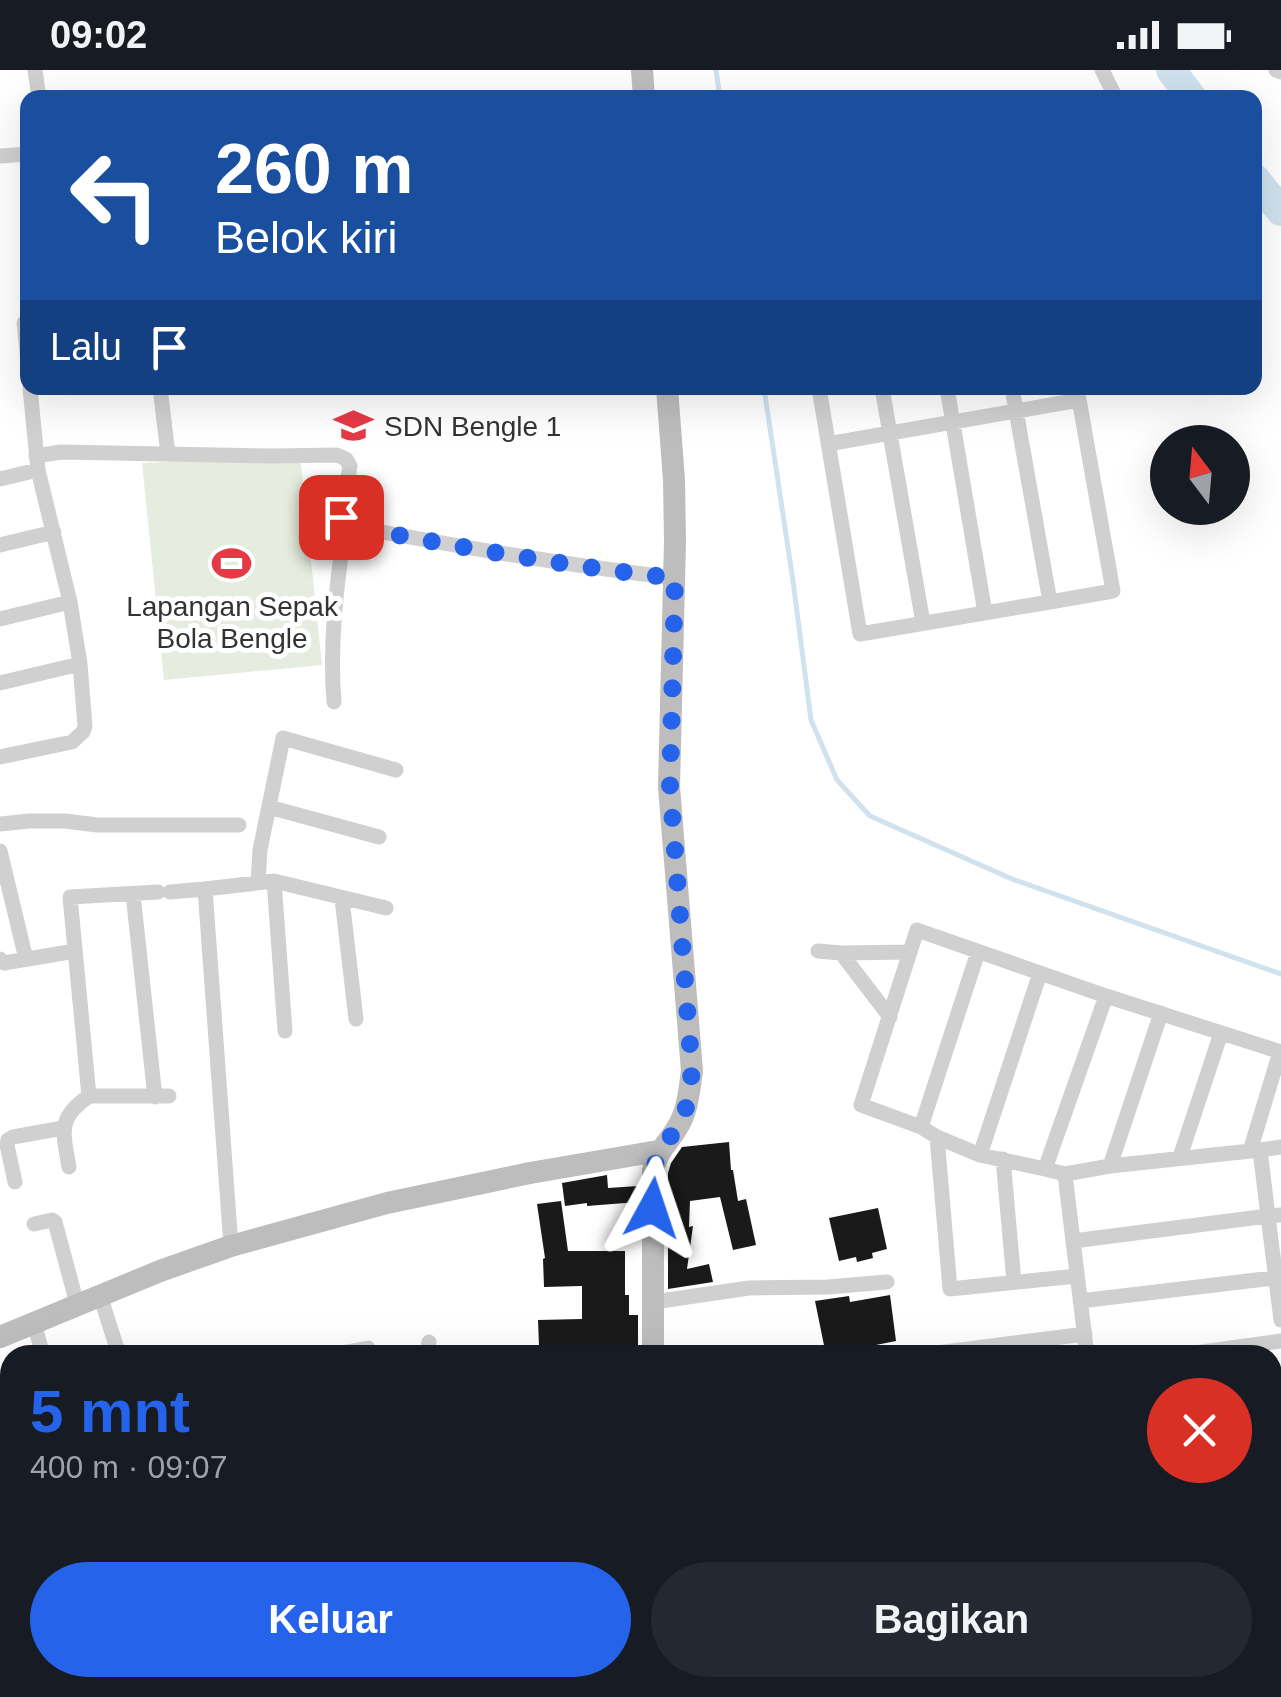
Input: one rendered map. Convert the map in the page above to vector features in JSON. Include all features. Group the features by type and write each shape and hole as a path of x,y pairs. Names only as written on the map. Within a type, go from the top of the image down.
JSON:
{"street":[{"path":"0,758 72,742 85,726 70,602 37,463 31,395"},
{"path":"161,395 168,454"},
{"path":"654,1345 652,1187 658,1151 685,1113 692,1072 670,786 675,578 668,395"},
{"path":"819,395 860,634 1113,592 1078,395"},
{"path":"883,395 923,623"},
{"path":"947,395 984,613"},
{"path":"1013,395 1050,602"},
{"path":"828,444 1016,411 1074,395"},
{"path":"0,479 62,452 342,456 350,466 341,517 345,525 334,604 334,702"},
{"path":"345,525 530,558 675,578"},
{"path":"0,545 54,532"},
{"path":"0,618 70,602"},
{"path":"0,683 80,664"},
{"path":"285,1030 260,850 283,738 396,770"},
{"path":"269,807 379,837"},
{"path":"0,824 65,821 97,825 239,826"},
{"path":"0,852 26,959"},
{"path":"89,1096 70,896 266,882 386,908"},
{"path":"205,889 232,1246"},
{"path":"70,1167 62,1128 72,1110 89,1096 162,1096 132,894"},
{"path":"342,899 356,1019"},
{"path":"1281,1147 1255,1151 1180,1157 1064,1174 980,1155 861,1105 916,930 1281,1052 1255,1151 1275,1216 1281,1320"},
{"path":"0,959 4,963 75,951"},
{"path":"818,951 910,952"},
{"path":"921,1127 978,952"},
{"path":"841,953 890,1016"},
{"path":"980,1155 1040,973"},
{"path":"1045,1168 1106,996"},
{"path":"1110,1166 1161,1013"},
{"path":"1180,1157 1221,1033"},
{"path":"15,1182 8,1140 62,1128"},
{"path":"937,1137 950,1289 1077,1276"},
{"path":"0,1337 232,1246 387,1203 658,1151"},
{"path":"1002,1159 1014,1282"},
{"path":"1064,1174 1086,1345"},
{"path":"1073,1240 1275,1216"},
{"path":"34,1224 56,1222 76,1304"},
{"path":"1080,1302 1278,1277"},
{"path":"654,1302 749,1288 887,1282"},
{"path":"100,1295 116,1345"},
{"path":"34,1323 40,1345"},
{"path":"1033,1345 1084,1334"},
{"path":"1252,1345 1281,1341"}],"shaded area":[{"name":"Lapangan Sepak Bola Bengle","path":"300,455 322,665 164,680 142,463"}],"building":[{"path":"729,1142 738,1201 746,1199 756,1245 733,1250 720,1197 690,1201 689,1227 693,1226 687,1269 709,1264 713,1282 668,1289 671,1163 682,1147"},
{"path":"607,1175 608,1188 638,1186 638,1202 565,1206 562,1183"},
{"path":"561,1201 568,1251 625,1251 625,1295 629,1295 629,1315 638,1315 638,1345 539,1345 538,1320 582,1319 582,1286 544,1287 545,1258 537,1204"},
{"path":"878,1208 887,1249 857,1262 856,1257 839,1261 829,1218"},
{"path":"890,1295 896,1341 824,1345 815,1301 849,1296 850,1302"}],"waterway":[{"path":"716,70 719,90"},
{"path":"1171,70 1186,90"},
{"path":"1262,188 1281,211"},
{"path":"765,395 811,720 837,780 870,816 1012,879 1281,974"}],"place":[{"name":"SDN Bengle 1","path":"354,426"},
{"name":"Lapangan Sepak Bola Bengle","path":"232,564"}],"route":[{"path":"341,517 345,525 469,548 675,578 670,786 692,1072 685,1113 658,1151 652,1208"}]}
